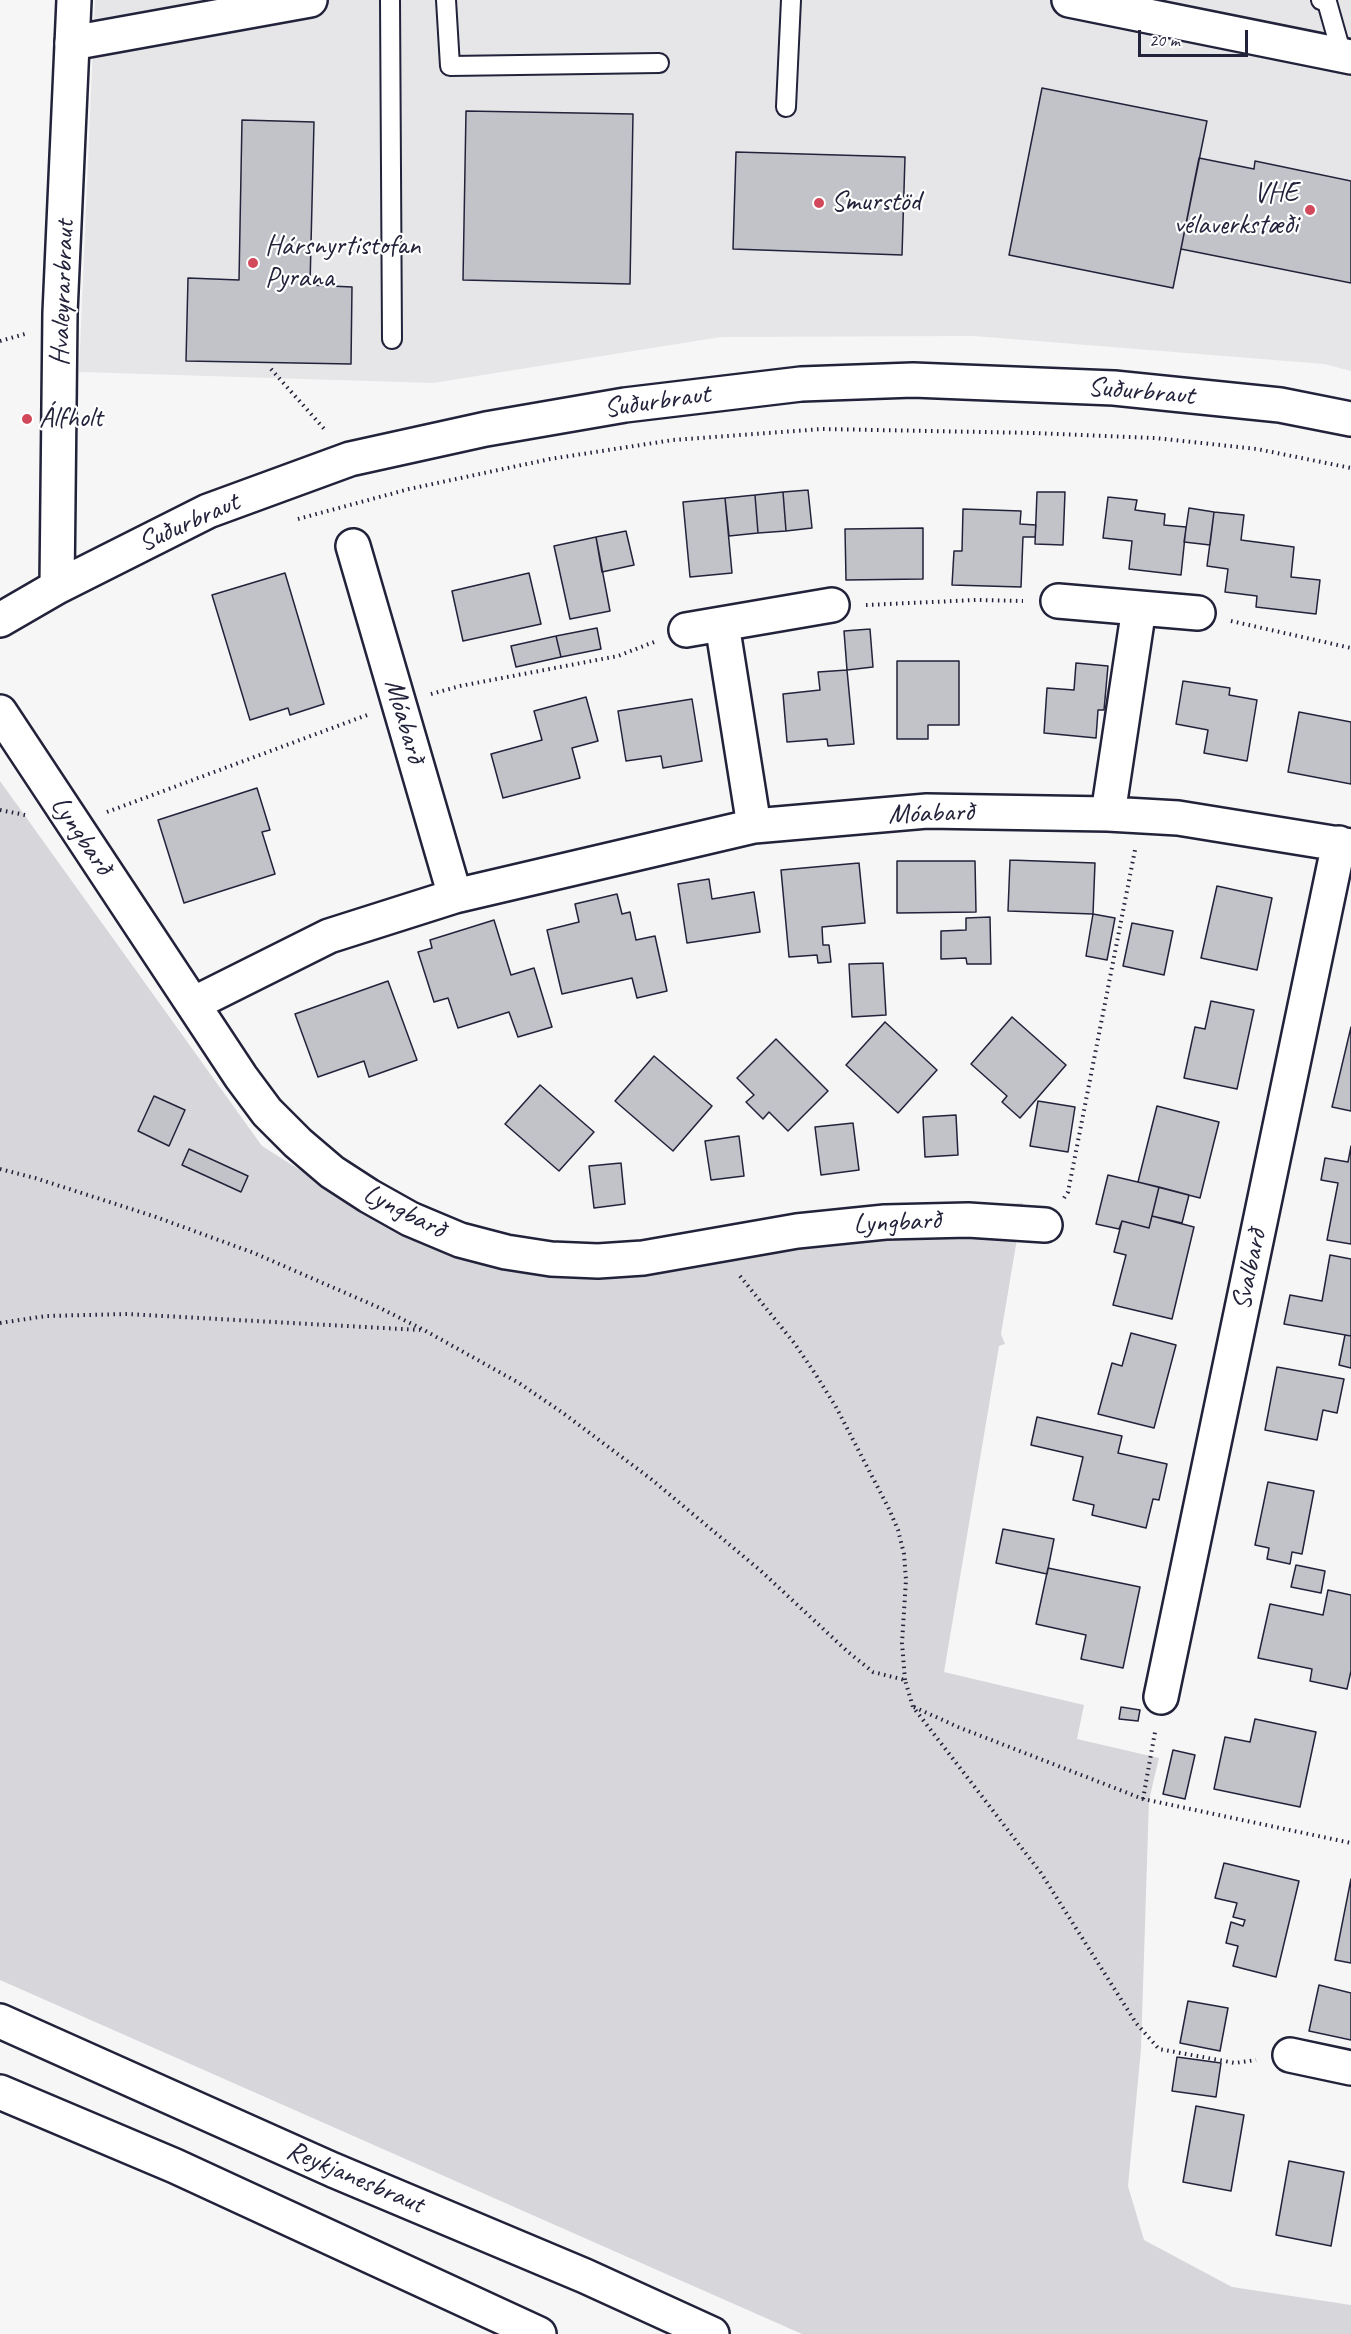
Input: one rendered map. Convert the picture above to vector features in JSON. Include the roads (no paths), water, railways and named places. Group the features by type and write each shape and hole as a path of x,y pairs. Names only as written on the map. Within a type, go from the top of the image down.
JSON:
{"main road":[{"name":"Hvaleyrarbraut","path":"57,587 60,313 74,0"},
{"path":"72,43 244,6 310,0"},
{"path":"1069,0 1346,56"},
{"name":"Suðurbraut","path":"0,620 57,587 208,511 350,459 486,429 625,405 801,384 890,381 1114,388 1280,405 1351,419"},
{"name":"Móabarð","path":"352,546 455,896"},
{"path":"1058,601 1198,613"},
{"path":"686,630 832,605"},
{"path":"1108,814 1139,608"},
{"path":"722,624 754,826"},
{"name":"Lyngbarð","path":"0,712 241,1077 267,1112 332,1172 410,1219 460,1240 506,1252 551,1259 598,1261 643,1258 797,1231 885,1222 968,1220 1045,1225"},
{"name":"Móabarð","path":"193,1004 328,936 455,896 754,826 927,811 1108,814 1178,818 1345,845"},
{"name":"Svalbarð","path":"1161,1698 1345,845"},
{"name":"Reykjanesbraut","path":"0,2021 333,2170 585,2276 712,2334"},
{"path":"1290,2055 1351,2068"},
{"path":"0,2092 176,2166 539,2334"}],"lane":[{"path":"390,0 392,339"},
{"path":"446,0 450,66 659,63"},
{"path":"786,107 791,0"},
{"path":"1321,0 1327,2 1346,56"}],"place":[{"name":"Smurstöd","path":"819,203"},
{"name":"VHE vélaverkstæði","path":"1310,210"},
{"name":"Hársnyrtistofan Pyrana","path":"253,263"},
{"name":"Álfholt","path":"27,419"}]}
